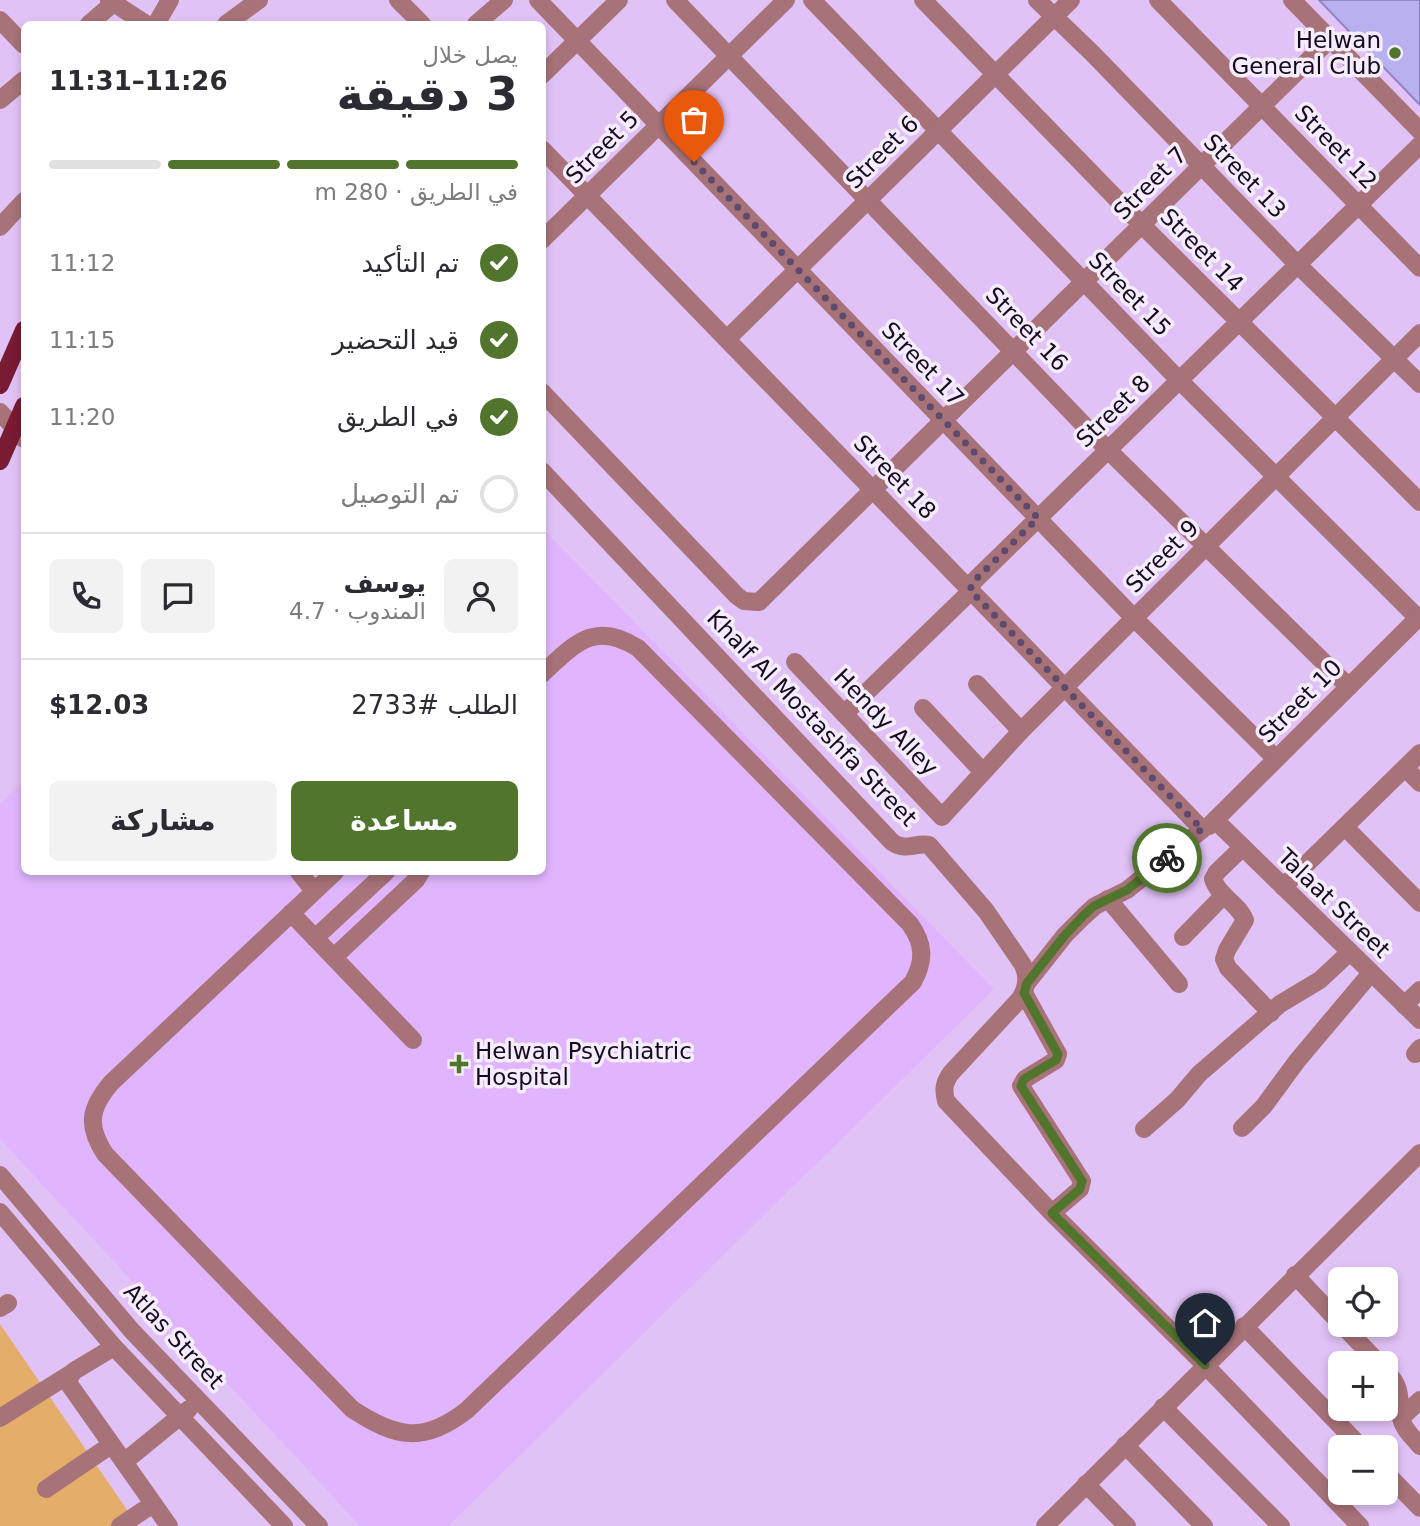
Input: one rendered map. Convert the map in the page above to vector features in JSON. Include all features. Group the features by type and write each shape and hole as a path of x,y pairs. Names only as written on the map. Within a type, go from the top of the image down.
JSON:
{"main road":[{"path":"0,385 21,337"},
{"path":"0,461 19,434"}],"street":[{"path":"158,21 170,0"},
{"path":"230,21 259,0"},
{"path":"398,0 419,21"},
{"path":"480,21 504,0"},
{"name":"Street 17","path":"538,0 1134,618 1276,759"},
{"path":"546,71 620,0"},
{"name":"Street 16","path":"675,0 1108,450 1349,687"},
{"name":"Street 5","path":"546,236 786,0"},
{"name":"Street 15","path":"812,0 1179,380 1419,617"},
{"name":"Street 14","path":"923,0 1142,225 1420,502"},
{"name":"Street 13","path":"1037,0 1298,265 1420,384"},
{"name":"Street 6","path":"727,339 1071,0"},
{"name":"Street 12","path":"1158,0 1420,268"},
{"path":"1292,0 1420,131"},
{"path":"92,21 113,1 142,21"},
{"path":"0,20 21,42"},
{"name":"Street 7","path":"546,396 737,596 751,603 765,597 1330,39"},
{"path":"0,100 21,82"},
{"name":"Street 8","path":"844,714 970,590 973,582 1420,145"},
{"name":"Street 18","path":"546,153 1198,825 1209,824"},
{"path":"0,228 21,206"},
{"name":"Street 9","path":"942,817 1021,731 1420,333"},
{"path":"0,412 19,434"},
{"name":"Khalf Al Mostashfa Street","path":"546,475 892,842 903,847 922,844 932,847 1000,930 1023,965 1027,974 1026,988 1058,1054 1056,1060 1024,1079 1021,1086 1082,1181 1080,1189 1052,1213"},
{"name":"Street 10","path":"1026,988 1065,935 1094,906 1127,890 1209,824 1419,617"},
{"path":"332,875 98,1098 92,1117 94,1137 105,1154 352,1409 375,1424 402,1434 426,1433 448,1425 467,1410 913,982 921,968 923,953 919,937 910,924 638,648 623,638 605,634 587,637 546,670"},
{"name":"Hendy Alley","path":"795,662 942,817"},
{"path":"977,684 1021,731"},
{"path":"923,708 983,772"},
{"path":"1283,887 1420,753"},
{"path":"1405,768 1420,783"},
{"name":"Talaat Street","path":"1209,824 1243,848 1420,1020"},
{"path":"1345,827 1420,903"},
{"path":"1243,848 1214,875 1214,884 1245,920 1225,954 1226,964 1271,1013"},
{"path":"301,875 314,891"},
{"path":"316,938 383,875"},
{"path":"334,957 419,875"},
{"path":"1183,937 1224,895"},
{"path":"1108,899 1179,984"},
{"path":"291,913 413,1040"},
{"path":"1144,1129 1184,1094 1199,1074 1290,996 1320,980 1350,952"},
{"path":"1242,1128 1265,1106 1297,1061 1371,973"},
{"path":"1026,988 945,1081 946,1101 1052,1213 1205,1365 1360,1526"},
{"path":"1404,1005 1420,990"},
{"path":"1051,1524 1086,1484 1420,1153"},
{"name":"Atlas Street","path":"0,1175 132,1331 319,1526"},
{"path":"0,1212 114,1347 284,1526"},
{"path":"1295,1275 1328,1310"},
{"path":"1244,1326 1350,1435"},
{"path":"1354,1337 1367,1351"},
{"path":"0,1418 114,1347"},
{"path":"70,1374 69,1384 169,1526"},
{"path":"1398,1387 1401,1393 1401,1418 1420,1446"},
{"path":"1401,1418 1420,1399"},
{"path":"124,1462 200,1400"},
{"path":"1163,1407 1281,1526"},
{"path":"46,1489 111,1445"},
{"path":"1125,1446 1204,1526"},
{"path":"1086,1484 1127,1526"},
{"path":"1398,1485 1420,1508"},
{"path":"120,1526 153,1504"}],"shaded area":[{"name":"Helwan Psychiatric Hospital","path":"546,532 994,989 448,1526 360,1526 0,1139 0,804 21,783 21,875 546,875"},
{"path":"0,1324 138,1526 0,1526"}],"building":[{"name":"Helwan General Club","path":"1319,0 1420,0 1420,105"}],"way so far":[{"path":"694,162 1038,518 973,582 970,590 1200,828 1203,828 1167,858"}],"place":[{"name":"Helwan General Club","path":"1395,53"},
{"name":"Helwan Psychiatric Hospital","path":"459,1064"}],"route":[{"path":"1167,858 1127,890 1094,906 1065,935 1027,983 1024,993 1058,1054 1056,1060 1022,1080 1021,1086 1083,1184 1052,1213 1205,1365"}]}
